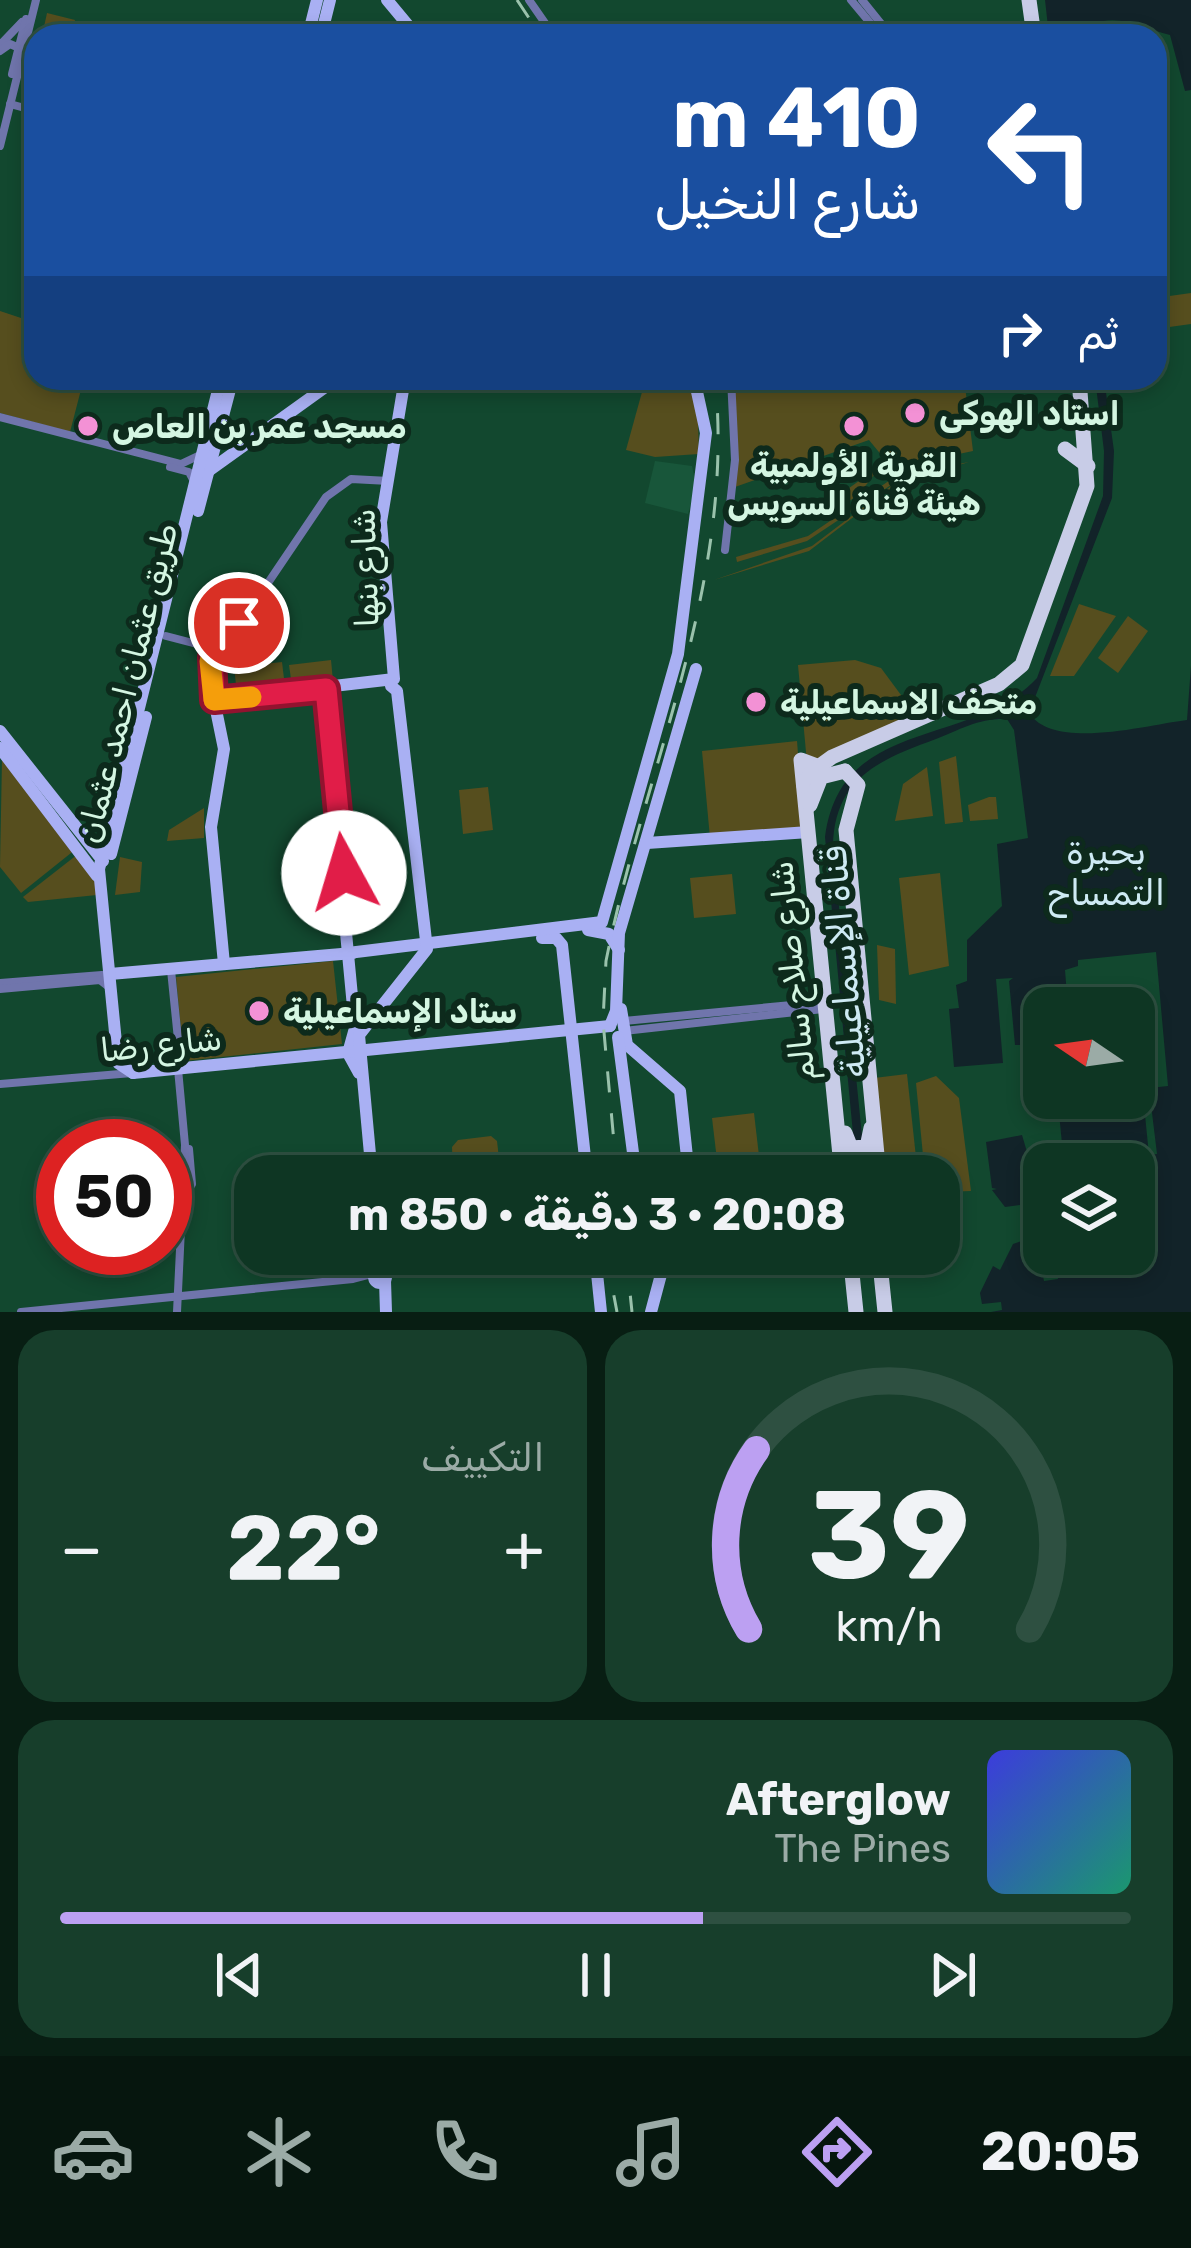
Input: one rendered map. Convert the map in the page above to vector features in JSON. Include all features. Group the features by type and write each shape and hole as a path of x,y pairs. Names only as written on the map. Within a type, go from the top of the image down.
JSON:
{"highway":[{"path":"1062,575 1084,500 1088,466 1084,390"},
{"path":"875,1155 846,830 848,753 1000,692 1026,667 1096,482 1085,390"},
{"path":"1065,449 1088,466"},
{"name":"شارع صلاح سالم","path":"843,1155 823,1034 804,786 809,763 999,684 1026,667"},
{"path":"808,824 821,777 850,775"},
{"path":"833,1076 840,1085 846,1143 863,1155"},
{"path":"857,1155 872,1090"},
{"path":"852,1275 856,1312"},
{"path":"881,1275 885,1312"}],"main road":[{"path":"318,21 330,0"},
{"path":"384,0 404,24"},
{"name":"طريق عثمان احمد عثمان","path":"211,442 219,390"},
{"name":"طريق عثمان احمد عثمان","path":"101,859 229,390"},
{"path":"211,442 232,447 316,390"},
{"path":"202,478 318,390"},
{"name":"شارع بنها","path":"405,390 385,535 422,950"},
{"path":"619,950 606,928 678,658 688,555 710,420 701,390"},
{"name":"طريق عثمان احمد عثمان","path":"128,764 153,699 176,609 175,586 189,557 202,478"},
{"path":"606,928 680,665 688,555"},
{"path":"618,991 654,821 696,669 680,665"},
{"path":"224,964 211,821 224,749 215,702 396,684"},
{"path":"324,691 351,951 354,1052 368,1155"},
{"path":"0,731 49,801"},
{"path":"0,748 101,859 103,882"},
{"name":"طريق عثمان احمد عثمان","path":"124,780 103,882 124,1066"},
{"path":"60,814 103,882"},
{"path":"650,846 808,824"},
{"path":"606,928 650,846"},
{"path":"354,1052 364,1026 422,950 606,928"},
{"path":"115,974 351,951 422,950 606,928"},
{"path":"606,928 619,950 618,991 634,1155"},
{"path":"536,935 561,943 583,1155"},
{"path":"353,1013 364,1026"},
{"path":"623,1027 618,1035 627,1082"},
{"path":"623,1027 680,1091 687,1155"},
{"name":"شارع رضا","path":"124,1066 179,1068 574,1036 623,1027"},
{"path":"592,1275 598,1312"},
{"path":"651,1308 663,1275"},
{"path":"382,1277 384,1312"}],"street":[{"path":"851,0 874,24"},
{"path":"0,49 32,3"},
{"path":"1,135 24,29"},
{"path":"1,135 24,33"},
{"path":"0,49 12,44 18,48"},
{"path":"10,104 24,108"},
{"path":"725,550 735,460 731,390"},
{"path":"0,419 202,478"},
{"path":"71,439 182,464 193,462 211,442"},
{"path":"215,702 209,675 214,651 243,620 332,489 351,478 389,481"},
{"path":"166,638 214,651"},
{"path":"171,970 191,1185 181,1211 177,1312"},
{"path":"0,986 115,974"},
{"path":"0,986 100,980 115,974"},
{"path":"623,1027 822,1006"},
{"name":"شارع رضا","path":"2,1084 124,1066"},
{"name":"شارع رضا","path":"2,1084 124,1066"},
{"path":"21,1312 402,1275"}],"shaded area":[{"path":"47,13 75,20 74,24 45,24"},
{"path":"1191,293 1191,324 1167,327 1167,296"},
{"path":"0,311 24,319 24,390 81,390 70,432 0,413"},
{"path":"697,390 699,454 655,457 626,450 642,392"},
{"name":"القرية الأولمبية هيئة قناة السويس","path":"734,390 965,390 973,451 892,468 869,440 735,487"},
{"path":"655,461 692,466 696,485 688,514 645,503"},
{"path":"969,462 898,483 809,551 714,580 812,546 903,477 807,541 737,562 736,557 808,536 896,476"},
{"path":"883,464 858,495 825,518 818,510"},
{"path":"1079,604 1116,616 1074,676 1050,676"},
{"path":"1128,616 1148,631 1118,673 1098,658"},
{"path":"331,660 333,681 292,686 289,665"},
{"path":"855,660 881,668 918,718 807,763 798,665"},
{"path":"282,662 285,687 237,693 234,667"},
{"path":"797,741 804,830 710,838 702,751"},
{"path":"956,756 963,822 945,824 939,762"},
{"path":"2,759 76,849 21,893 0,867"},
{"path":"927,767 933,816 895,821 903,784"},
{"path":"488,787 493,830 463,834 459,790"},
{"path":"996,797 998,819 970,821 968,805"},
{"path":"204,808 204,838 167,841 169,830"},
{"path":"78,854 95,877 97,895 28,902 23,897"},
{"path":"120,857 142,862 140,892 115,895"},
{"path":"940,873 949,966 909,975 899,878"},
{"path":"732,874 736,914 694,918 690,878"},
{"path":"877,945 895,949 896,1004 879,1000"},
{"name":"ستاد الإسماعيلية","path":"333,961 342,1044 184,1061 176,977"},
{"path":"907,1074 916,1155 883,1155 874,1078"},
{"path":"936,1076 959,1098 971,1191 960,1191 960,1155 923,1155 916,1083"},
{"path":"754,1113 759,1155 716,1155 712,1118"},
{"path":"491,1136 497,1141 499,1155 452,1155 458,1140"}],"water":[{"path":"1045,0 1191,0 1191,90 1185,91 1167,24 1112,20 1048,24"},
{"name":"بحيرة التمساح","path":"1096,390 1106,390 1114,451 1112,498 1029,713 1058,731 1079,733 1187,720 1191,666 1191,1312 991,1312 1002,1310 1001,1302 982,1304 980,1293 993,1266 1000,1270 1013,1244 1023,1240 1023,1275 1043,1275 1044,1281 1058,1279 1058,1275 1155,1275 1157,1154 1153,1119 1155,1087 1168,1086 1156,952 1078,960 1078,966 1065,970 1066,987 1023,987 1023,1045 1015,1045 1009,981 1013,978 996,979 1003,1063 954,1067 949,1009 959,1008 956,985 967,981 967,940 1002,906 997,844 1028,838 1014,730 1007,719 979,722 879,764 851,788 842,804 833,847 864,1155 855,1155 825,837 836,798 856,771 912,738 1010,700 1037,678 1103,496 1104,451"},
{"name":"بحيرة التمساح","path":"1060,1119 1145,1119 1148,1143 1062,1143"},
{"path":"1022,1135 1023,1205 1005,1207 992,1190 997,1189 992,1188 986,1142"}],"railway":[{"path":"517,0 533,24"},
{"path":"615,1155 603,1021 606,961 700,600 718,454 715,390"},
{"path":"610,1275 617,1312"},
{"path":"628,1275 632,1312"}],"slow traffic":[{"path":"210,661 214,700 251,697"}],"place":[{"name":"استاد الهوكى","path":"915,413"},
{"name":"مسجد عمر بن العاص","path":"88,426"},
{"name":"القرية الأولمبية هيئة قناة السويس","path":"854,426"},
{"name":"متحف الاسماعيلية","path":"756,702"},
{"name":"ستاد الإسماعيلية","path":"259,1011"}],"route":[{"path":"239,623 216,649 209,666 214,700 326,689 344,873"}],"water label":[{"name":"قناة الإسماعيلية","path":"843,962"}]}
